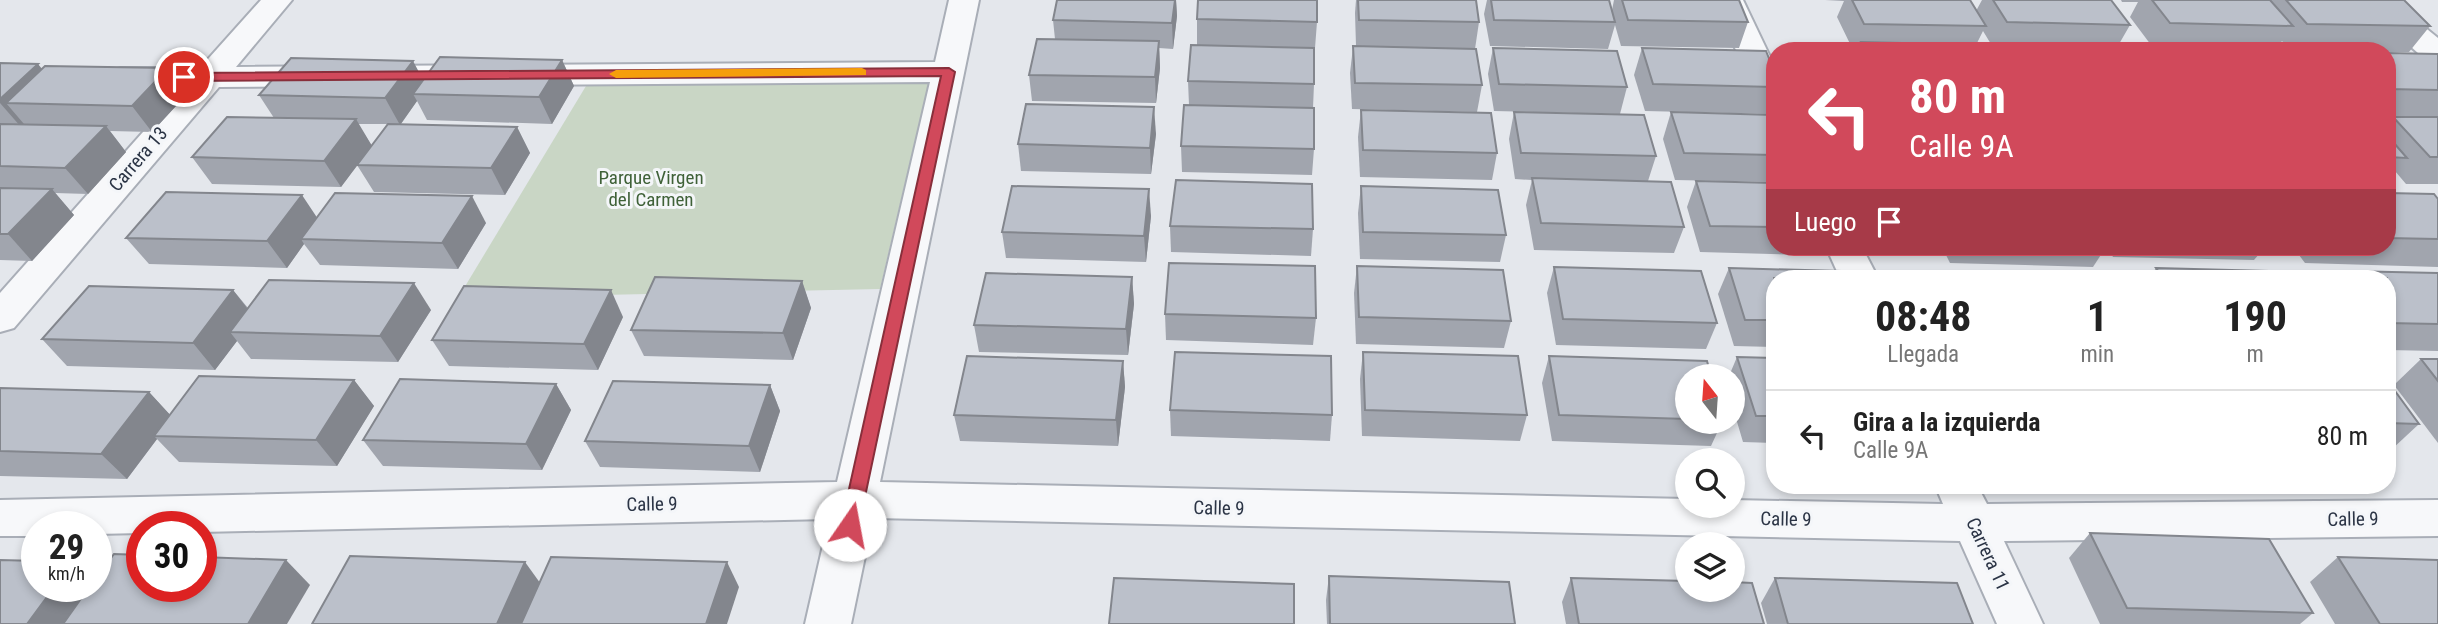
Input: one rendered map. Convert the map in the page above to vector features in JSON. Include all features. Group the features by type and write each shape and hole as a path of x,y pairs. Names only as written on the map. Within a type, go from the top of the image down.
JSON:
{"street":[{"name":"Carrera 13","path":"0,318 277,0"},
{"path":"828,624 964,0"},
{"path":"1728,0 1766,81"},
{"path":"2373,0 2438,54"},
{"path":"98,79 949,72"},
{"name":"Calle 9","path":"0,518 855,500 1965,504 2438,518"},
{"name":"Carrera 11","path":"1965,504 2020,624"}],"green space":[{"name":"Parque Virgen del Carmen","path":"589,81 929,81 880,289 458,298"}],"building":[{"path":"1057,0 1175,0 1172,23 1053,20"},
{"path":"1198,0 1317,0 1317,22 1197,19"},
{"path":"1358,0 1476,0 1479,22 1359,20"},
{"path":"1491,0 1609,0 1615,22 1494,20"},
{"path":"1622,0 1739,0 1748,22 1628,20"},
{"path":"1852,0 1970,0 1986,26 1864,24"},
{"path":"1993,0 2111,0 2130,25 2007,22"},
{"path":"2152,0 2270,0 2293,26 2170,23"},
{"path":"2286,0 2404,0 2430,26 2307,24"},
{"path":"1037,39 1159,41 1155,77 1029,75"},
{"path":"1191,45 1314,48 1314,84 1188,81"},
{"path":"1353,46 1476,49 1482,85 1355,83"},
{"path":"1493,48 1617,51 1627,87 1499,84"},
{"path":"1642,48 1766,51 1766,87 1653,84"},
{"path":"2396,53 2438,54 2438,90 2396,89"},
{"path":"440,57 562,60 539,97 413,94"},
{"path":"291,58 413,61 385,98 259,95"},
{"path":"0,63 38,64 0,99"},
{"path":"45,66 168,68 132,106 6,103"},
{"path":"1026,104 1154,107 1150,148 1018,144"},
{"path":"1184,105 1314,108 1314,149 1181,146"},
{"path":"1361,110 1491,113 1497,153 1363,150"},
{"path":"1514,112 1644,115 1656,156 1521,153"},
{"path":"1671,112 1766,115 1766,155 1684,153"},
{"path":"227,117 356,119 324,161 192,157"},
{"path":"2396,117 2438,117 2438,157 2430,157 2396,120"},
{"path":"0,124 106,126 65,168 0,166"},
{"path":"388,124 517,127 491,168 357,165"},
{"path":"2396,145 2407,158 2396,157"},
{"path":"1532,178 1671,182 1684,227 1541,223"},
{"path":"1176,180 1312,184 1313,229 1170,226"},
{"path":"1696,181 1766,183 1766,227 1710,226"},
{"path":"1012,186 1149,189 1144,236 1002,232"},
{"path":"1361,186 1498,190 1506,235 1363,232"},
{"path":"0,188 52,189 8,234 0,234"},
{"path":"166,192 302,195 267,241 126,238"},
{"path":"335,193 472,196 442,243 301,239"},
{"path":"2396,193 2434,194 2438,199 2438,239 2396,238"},
{"path":"1169,263 1315,266 1316,318 1165,314"},
{"path":"1357,266 1503,270 1511,321 1359,317"},
{"path":"1554,267 1701,271 1717,323 1563,319"},
{"path":"1729,268 1803,270 1766,270 1766,320 1745,320"},
{"path":"2156,268 2231,270 2157,270"},
{"path":"2396,272 2438,273 2438,324 2396,323"},
{"path":"986,273 1132,277 1126,329 974,325"},
{"path":"655,277 802,281 783,333 631,330"},
{"path":"269,280 414,283 380,336 230,332"},
{"path":"89,286 233,290 193,343 42,339"},
{"path":"464,286 611,290 584,344 432,340"},
{"path":"1175,352 1331,356 1332,415 1170,410"},
{"path":"1363,352 1518,356 1527,415 1365,410"},
{"path":"967,356 1123,361 1116,420 954,415"},
{"path":"1549,356 1707,361 1708,364 1675,364 1675,419 1559,415"},
{"path":"1737,357 1766,358 1766,416 1756,416 1745,382 1745,364 1739,364"},
{"path":"2421,359 2438,359 2438,381"},
{"path":"199,376 354,380 316,440 154,436"},
{"path":"400,379 556,384 526,444 363,440"},
{"path":"613,381 770,385 749,446 585,441"},
{"path":"0,388 149,392 101,454 0,451"},
{"path":"2396,392 2419,424 2396,423"},
{"path":"2090,533 2269,539 2313,613 2127,608"},
{"path":"114,554 126,554 126,602 217,602 217,558 286,560 248,624 63,624 79,602 112,602"},
{"path":"350,556 525,562 497,624 312,624"},
{"path":"551,557 727,562 706,624 521,624"},
{"path":"2338,557 2438,560 2438,624 2380,624"},
{"path":"0,560 21,561 21,602 43,602 27,624 0,624"},
{"path":"1329,576 1509,582 1515,624 1330,624"},
{"path":"1114,578 1294,584 1294,624 1109,624"},
{"path":"1571,578 1675,581 1675,602 1745,602 1745,583 1752,583 1764,624 1579,624"},
{"path":"1775,578 1957,583 1973,624 1788,624"}],"slow traffic":[{"path":"616,74 862,72"}],"route":[{"path":"184,77 949,72 850,525"}]}
